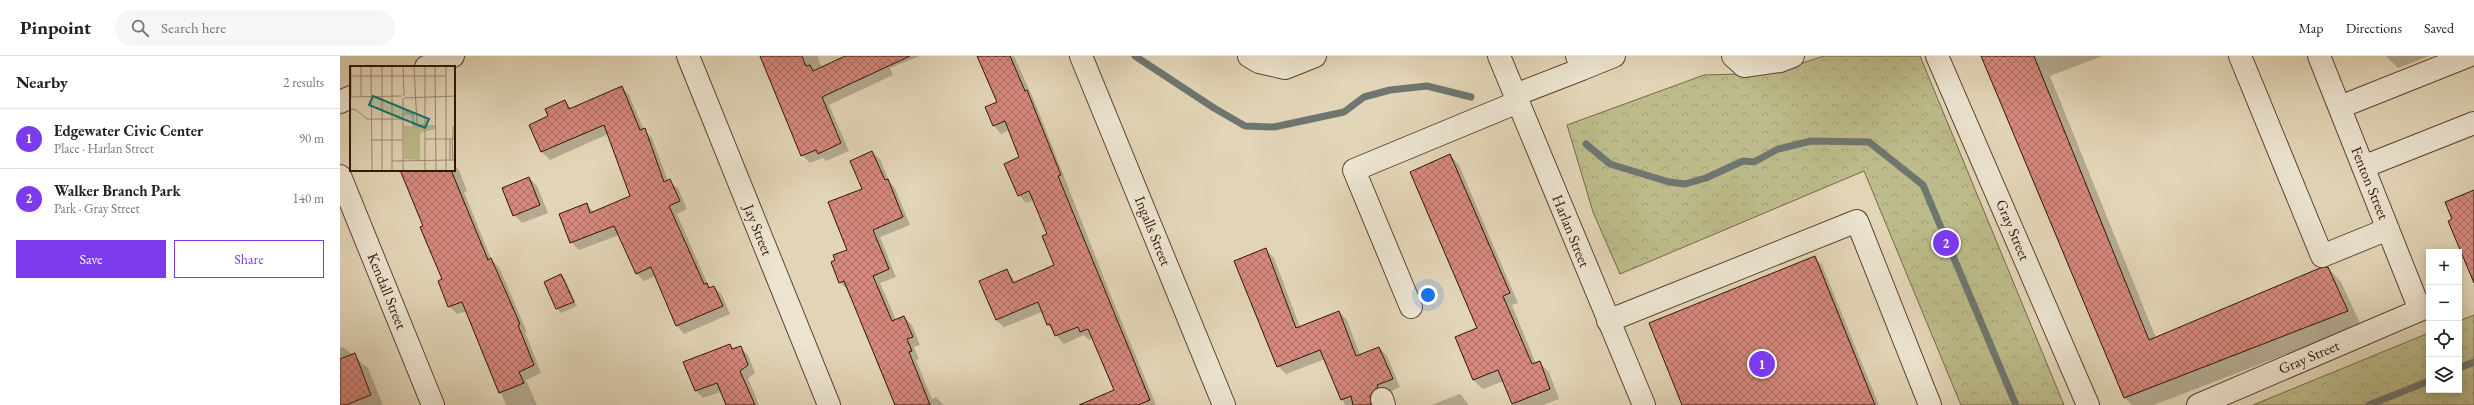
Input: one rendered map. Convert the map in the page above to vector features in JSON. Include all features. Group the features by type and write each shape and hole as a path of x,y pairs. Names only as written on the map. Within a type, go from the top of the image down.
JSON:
{"street":[{"path":"428,66 453,56"},
{"name":"Jay Street","path":"688,56 829,405"},
{"name":"Ingalls Street","path":"1082,56 1224,405"},
{"path":"1249,56 1259,62 1285,68 1315,56"},
{"name":"Harlan Street","path":"1500,56 1608,321 1644,405"},
{"path":"1410,307 1354,170 1517,98 1579,62 1614,56"},
{"path":"1733,56 1744,66 1780,61 1794,56"},
{"name":"Gray Street","path":"1937,56 2088,405"},
{"path":"2240,56 2322,256 2388,229"},
{"name":"Fenton Street","path":"2319,56 2420,310"},
{"path":"2340,107 2468,56"},
{"path":"340,102 350,97"},
{"path":"2363,167 2474,123"},
{"name":"Kendall Street","path":"340,176 434,405"},
{"path":"1608,321 1857,221 1930,405"},
{"name":"Gray Street","path":"2198,405 2420,310"}],"green space":[{"path":"1824,56 1920,56 2064,405 1961,405 1864,171 1620,274 1593,212 1567,125 1704,75 1772,73"},
{"path":"2474,315 2474,405 2253,405 2426,334 2426,393 2462,393 2462,320"}],"building":[{"path":"760,56 802,56 806,66 810,65 813,71 845,56 910,56 822,97 841,143 818,154 816,150 801,156"},
{"path":"977,56 1010,56 1025,91 1027,90 1061,175 1058,176 1150,400 1138,405 1079,405 1114,390 1088,329 1080,332 1078,327 1055,336 1050,324 1047,325 1038,302 996,320 979,281 1007,269 1013,283 1054,265 1042,236 1047,234 1029,191 1018,196 1004,164 1019,157 1005,121 993,126 985,107 997,102"},
{"path":"1981,56 2034,56 2149,340 2320,268 2328,267 2348,311 2124,398"},
{"path":"622,86 640,130 645,128 664,182 670,179 680,201 669,206 704,284 707,283 709,288 714,286 723,306 676,326 651,267 636,274 614,226 570,243 559,214 587,203 590,213 630,196 604,125 541,152 529,125 548,116 545,109 565,100 569,109"},
{"path":"872,151 885,180 888,179 903,217 873,230 889,269 873,276 892,321 904,316 913,337 907,339 912,351 909,352 930,405 895,405 844,281 839,283 831,262 835,260 833,255 847,250 828,202 862,189 850,161"},
{"path":"1450,154 1510,293 1503,296 1532,364 1540,361 1550,389 1512,404 1498,370 1473,380 1455,337 1477,328 1410,172"},
{"path":"400,171 451,171 488,260 491,258 520,324 518,325 534,365 519,372 524,383 499,393 462,302 448,307 438,281 442,279 420,227 423,226"},
{"path":"529,177 540,205 513,216 502,188"},
{"path":"2474,190 2474,283 2462,254 2462,249 2460,249 2448,221 2452,219 2445,202"},
{"path":"1266,248 1296,328 1339,311 1356,356 1379,347 1393,379 1377,385 1378,387 1370,396 1371,405 1353,405 1351,396 1341,400 1320,350 1277,367 1234,261"},
{"path":"1815,256 1875,405 1682,405 1649,323"},
{"path":"561,274 574,302 556,309 544,282"},
{"path":"730,344 732,349 741,346 748,365 740,371 755,405 726,405 717,383 695,391 683,362"},
{"path":"355,353 371,395 346,405 340,405 340,359"}],"waterway":[{"path":"1135,56 1214,108 1245,126 1274,127 1344,112 1364,97 1390,90 1427,86 1471,97"},
{"path":"1586,144 1610,164 1669,182 1685,184 1706,178 1743,161 1754,162 1778,149 1811,141 1869,142 1923,185 2016,405"},
{"path":"2462,367 2474,362"},
{"path":"2369,405 2426,382"}],"place":[{"name":"Walker Branch Park","path":"1946,243"},
{"name":"Edgewater Civic Center","path":"1762,364"}]}
